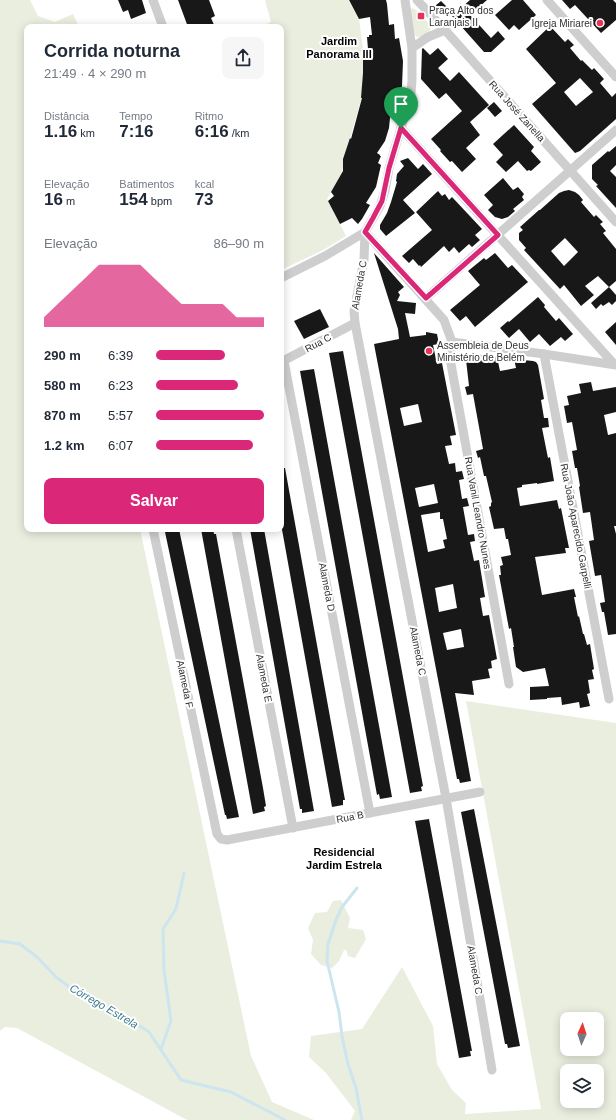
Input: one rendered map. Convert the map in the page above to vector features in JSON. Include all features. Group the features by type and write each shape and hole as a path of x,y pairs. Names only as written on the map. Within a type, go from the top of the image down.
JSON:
{"street":[{"path":"153,0 162,24"},
{"path":"284,276 325,256 365,232 382,201 389,168 411,93 412,48 406,0"},
{"name":"Rua José Zanella","path":"417,0 616,222"},
{"path":"547,0 616,77"},
{"path":"412,48 428,37 445,30"},
{"path":"401,128 615,364"},
{"path":"426,298 616,130"},
{"path":"365,232 426,298 444,320 452,342 615,364"},
{"name":"Alameda C","path":"365,232 364,260 354,311 355,323 446,798 492,1070"},
{"name":"Rua C","path":"284,360 355,323"},
{"name":"Rua Vanil Leandro Nunes","path":"452,342 451,364 509,684"},
{"name":"Rua João Aparecido Garpelli","path":"544,354 609,699"},
{"name":"Alameda D","path":"284,366 370,813"},
{"name":"Alameda F","path":"153,532 217,834 221,839"},
{"name":"Alameda E","path":"237,532 292,828"},
{"name":"Rua B","path":"221,839 227,840 480,792"}],"shaded area":[{"path":"0,0 30,0 38,16 55,22 73,14 78,24 24,24 24,532 141,532 251,1056 272,1102 314,1120 187,1120 17,1028 5,1027 0,1031"},
{"path":"265,0 348,0 359,19 363,49 362,97 344,159 342,174 327,199 346,236 323,250 284,269 284,24 267,24 271,22"},
{"path":"412,8 418,11 431,29 427,33 417,37 415,35 410,11"},
{"path":"466,701 616,723 616,1120 351,1120 355,1111 326,1073 309,1057 311,1036 362,1029 402,967 433,1026 437,1064 452,1090 466,1103 465,1114 541,1109"},
{"path":"341,900 350,918 348,928 363,930 366,939 355,958 348,956 346,950 344,950 339,961 332,968 321,965 311,954 313,940 308,928 315,913 327,912 333,901"}],"building":[{"path":"118,0 142,0 146,13 131,19 128,10 123,12"},
{"path":"178,0 209,0 215,16 211,18 214,24 187,24"},
{"path":"349,0 386,0 389,25 394,24 395,39 399,38 403,61 402,86 397,106 390,104 389,128 385,141 377,153 381,156 378,163 381,165 376,187 366,203 370,205 358,224 352,218 340,224 328,201 334,196 331,192 343,171 343,159 350,138 351,139 362,98 363,50 368,49 367,37 372,35 370,17 359,19"},
{"path":"470,0 487,0 470,15 491,38 498,31 505,39 491,52 484,52 452,16"},
{"path":"512,0 523,0 536,15 519,30 514,25 509,30 495,15"},
{"path":"562,0 613,0 616,3 616,20 601,33 575,5 570,9"},
{"path":"441,1 448,8 442,14 435,6"},
{"path":"550,26 565,42 568,39 574,45 570,48 581,61 582,60 592,70 594,68 604,79 600,83 612,97 616,93 616,119 580,151 575,153 532,104 556,83 526,49","holes":["580,78 593,92 576,106 564,92"]},
{"path":"423,48 430,55 438,48 448,59 438,68 450,81 459,72 489,105 470,122 480,135 466,148 476,159 462,172 452,161 450,162 431,139 462,111 446,93 439,99 421,79"},
{"path":"494,102 502,111 495,117 487,108"},
{"path":"514,125 534,147 531,151 541,162 531,171 527,171 518,161 506,172 496,162 503,155 493,144"},
{"path":"616,146 616,165 610,171 616,177 616,208 596,186 598,185 592,179 592,165"},
{"path":"408,158 418,169 423,164 432,174 403,200 415,213 386,236 380,229 380,225 391,202 397,182 397,174 404,166 400,161"},
{"path":"503,178 513,190 518,187 524,194 522,197 524,200 513,209 515,211 508,217 502,219 495,217 488,210 493,205 484,195"},
{"path":"569,190 579,195 583,200 581,202 594,217 596,215 603,222 600,224 606,231 603,233 616,249 616,281 609,287 598,276 585,286 594,295 581,306 564,285 560,289 524,250 526,248 519,240 519,233 523,230 520,227 559,193","holes":["565,238 578,252 564,266 551,251"]},
{"path":"438,191 442,196 445,194 449,200 452,197 482,229 475,235 480,240 472,247 469,244 459,253 454,247 449,252 444,246 421,267 413,259 409,263 402,256 432,230 416,212"},
{"path":"374,253 404,287 398,292 400,295 397,301 416,303 415,314 405,313 410,337 426,335 426,332 437,334 439,344 433,345 437,364 442,363 456,435 450,436 452,445 445,446 449,464 455,463 456,472 462,471 464,479 459,480 462,499 467,498 469,506 463,507 468,535 474,534 475,541 470,542 474,561 479,560 485,597 480,598 483,616 489,615 497,659 491,661 492,668 488,669 490,678 472,681 474,695 455,693 471,781 460,783 459,779 457,779 374,344 399,339 398,329","holes":["418,404 422,422 404,426 400,408","434,484 438,503 419,507 415,488","440,512 440,519 443,519 447,539 443,540 445,548 428,552 421,515","453,584 457,608 439,612 435,588","461,629 464,647 447,650 443,633"]},
{"path":"495,253 508,268 512,265 528,282 475,327 466,316 460,321 450,310 480,285 468,271 484,258 486,260"},
{"path":"609,287 616,295 616,301 612,305 609,302 603,306 601,304 596,309 591,303"},
{"path":"538,297 556,321 559,318 573,334 565,341 561,337 550,346 539,334 530,342 519,329 509,338 500,328"},
{"path":"320,309 329,327 304,339 294,321"},
{"path":"616,322 616,345 605,332"},
{"path":"343,351 423,786 421,787 422,791 410,793 329,353"},
{"path":"473,354 497,357 500,371 516,368 514,359 533,361 538,365 544,399 541,400 544,418 548,418 549,427 542,428 548,458 550,457 554,481 522,485 522,487 517,488 520,506 557,500 559,509 561,508 569,548 565,548 566,553 535,557 542,595 574,589 578,617 579,616 587,645 590,644 594,669 592,670 594,679 588,680 590,693 587,694 590,706 580,708 579,702 562,705 561,697 530,700 530,687 549,686 545,668 523,672 516,667 511,628 509,629 499,575 501,575 500,566 503,565 501,557 511,555 504,528 494,529 489,507 491,506 492,502 486,476 484,476 480,457 478,458 476,451 483,449 473,394 467,395 465,387 469,386 466,360 473,359"},
{"path":"314,369 392,797 380,799 379,794 377,795 300,371"},
{"path":"591,382 593,391 616,387 616,412 604,415 608,435 616,433 616,526 614,526 616,534 616,634 608,635 604,612 602,612 600,603 605,602 601,575 595,576 589,541 594,540 590,512 583,513 577,468 575,468 572,451 577,450 572,422 567,423 564,406 569,405 567,396 581,393 579,384"},
{"path":"284,468 345,800 343,800 343,805 332,807 282,532 284,532"},
{"path":"165,532 180,532 239,817 227,819"},
{"path":"202,532 214,532 214,534 216,534 263,788 266,806 264,807 265,811 253,814"},
{"path":"251,532 265,532 314,811 302,813 302,809 300,809"},
{"path":"474,809 520,1046 508,1048 507,1044 505,1044 461,812"},
{"path":"429,819 472,1051 470,1051 471,1056 459,1058 415,821"}],"waterway":[{"path":"161,1049 171,1021 164,970 163,929 176,909 184,873"},
{"path":"357,888 342,907 336,920 328,944 327,961 339,1012 348,1064 356,1088 362,1120"},
{"name":"Córrego Estrela","path":"0,941 20,944 37,957 56,977 72,989 121,1014 149,1032 181,1080 231,1092 285,1120"}],"place":[{"name":"Praça Alto dos Laranjais II","path":"421,16"},
{"name":"Igreja Miriarei","path":"600,23"},
{"name":"Assembleia de Deus Ministério de Belém","path":"429,351"}],"district":[{"name":"Jardim Panorama III","path":"339,47"},
{"name":"Residencial Jardim Estrela","path":"344,858"}],"route":[{"path":"401,128 498,235 426,298 365,232 382,201 389,168 401,128"}]}
